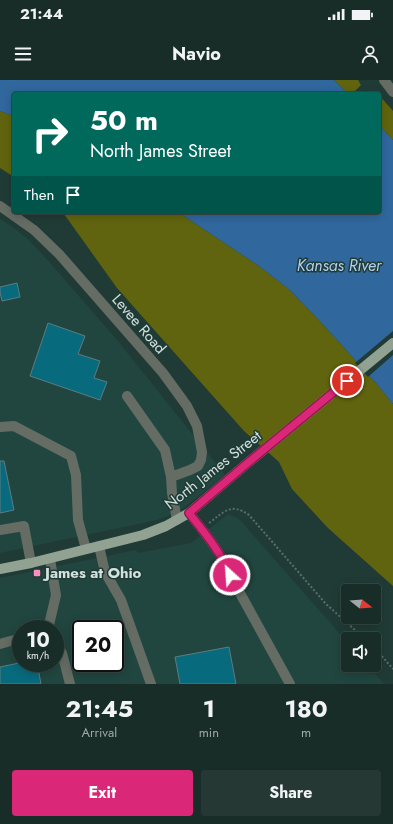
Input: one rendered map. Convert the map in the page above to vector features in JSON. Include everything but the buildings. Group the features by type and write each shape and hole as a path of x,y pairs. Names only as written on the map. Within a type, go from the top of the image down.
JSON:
{"main road":[{"name":"North James Street","path":"0,569 86,550 143,535 177,520 189,513 393,343"}],"street":[{"path":"384,80 393,92"},
{"name":"Levee Road","path":"0,206 34,230 59,254 163,373 188,406 197,426 202,452 201,460 198,466 173,476"},
{"path":"127,396 165,450 173,476 172,493 177,520"},
{"path":"0,427 14,426 70,456 76,475 78,520 86,550"},
{"path":"189,513 214,546 226,566 290,684"},
{"path":"0,530 24,526 31,563"},
{"path":"99,546 104,572 121,600 151,684"},
{"path":"50,558 56,595 50,620"},
{"path":"0,644 12,641"},
{"path":"64,661 70,684"}],"path":[{"path":"202,529 227,509 236,508 243,511 249,515 326,604 357,632"},
{"path":"381,655 393,669"}],"shaded area":[{"path":"334,80 358,80 361,85 354,92 346,92"},
{"path":"381,97 393,111 393,140 381,127"},
{"path":"0,111 12,115 12,176 0,168"},
{"path":"64,214 181,214 259,266 291,291 329,331 393,404 393,586 328,528 292,489 279,462 244,431 117,288"},
{"path":"0,219 29,240 51,264 118,341 225,475 185,507 171,515 157,520 0,553"},
{"path":"228,514 239,519 341,635 341,672 374,672 384,684 0,684 0,578 136,550 138,553 191,543"}],"water":[{"path":"0,80 334,80 346,92 12,92 12,115 0,111"},
{"name":"Kansas River","path":"381,127 393,140 393,404 376,383 291,291 259,266 181,214 381,214"}],"pier":[{"path":"393,331 393,355 368,377 355,363"}],"place":[{"name":"James at Ohio","path":"37,573"}],"route":[{"path":"230,575 214,546 189,513 347,381"}]}
